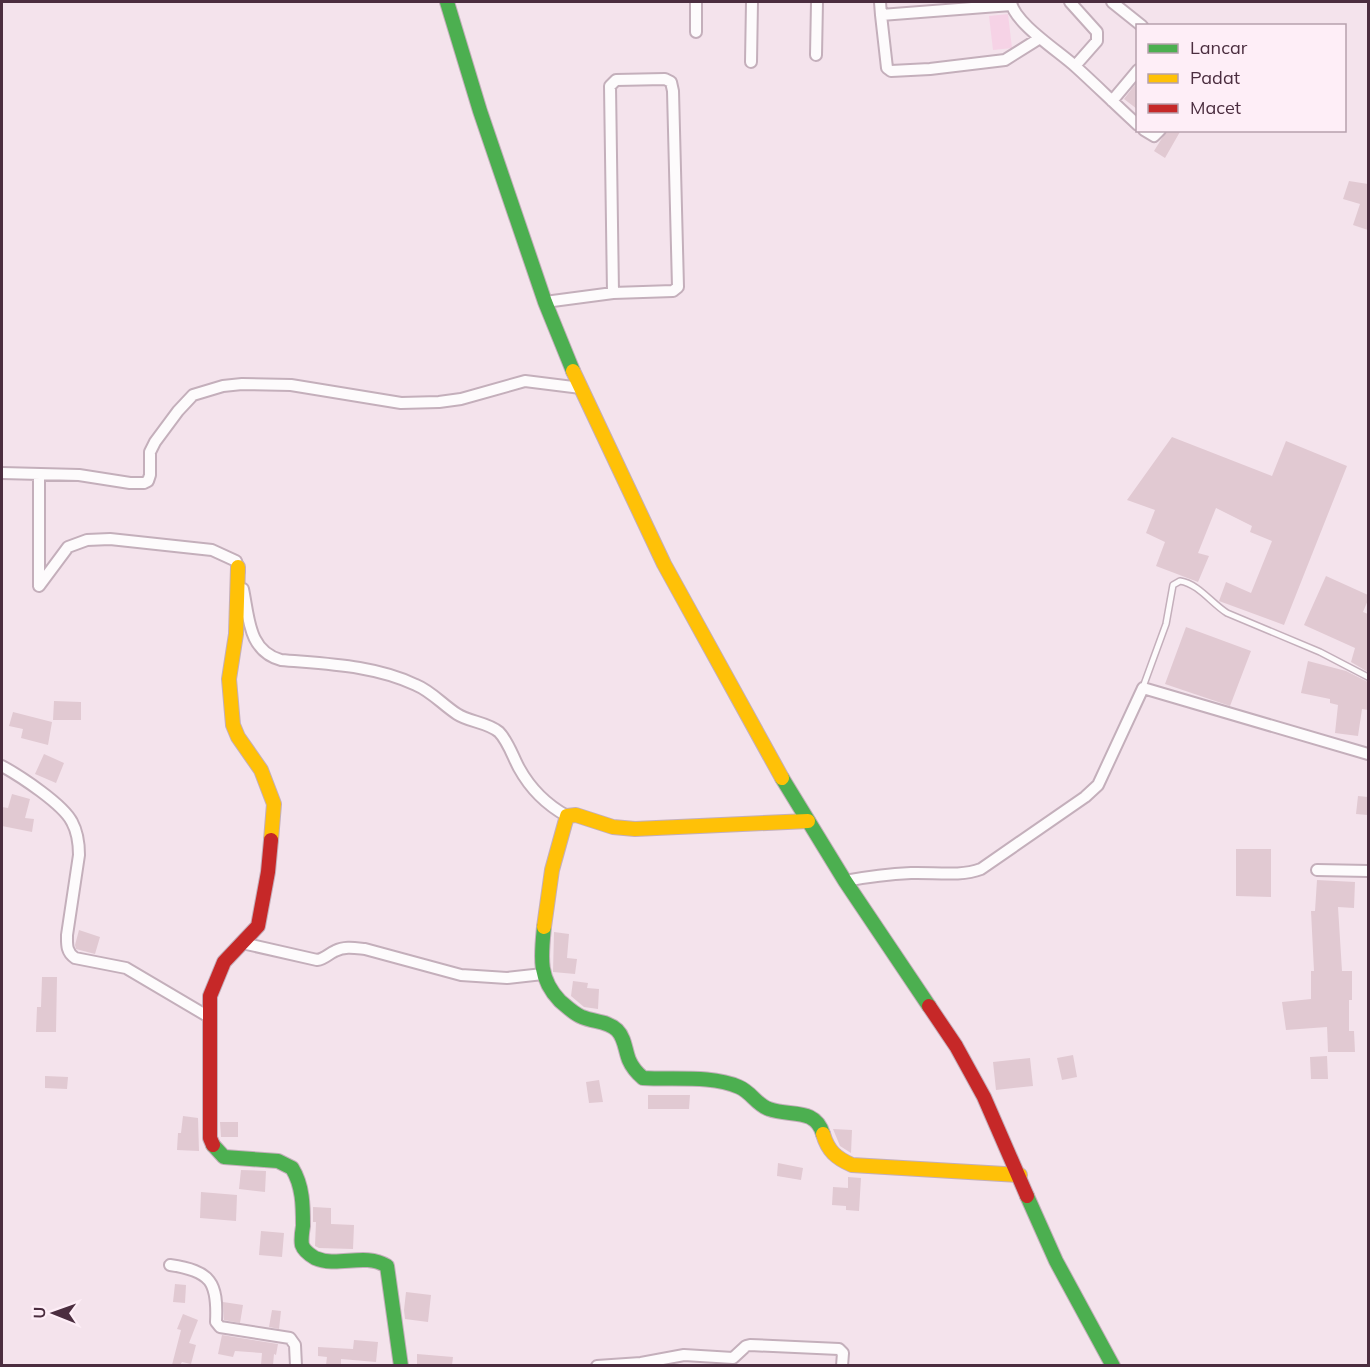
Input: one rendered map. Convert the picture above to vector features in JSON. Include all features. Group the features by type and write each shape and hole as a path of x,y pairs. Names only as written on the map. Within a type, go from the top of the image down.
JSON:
{"street":[{"path":"447,2 484,122 545,302 596,423 680,593 808,821 845,881 956,1046 984,1097 1056,1261 1113,1365"},
{"path":"696,2 696,32"},
{"path":"751,62 752,2"},
{"path":"816,55 817,2"},
{"path":"880,2 885,62 891,71 1005,60 1040,38"},
{"path":"1070,2 1097,32 1096,41 1075,66"},
{"path":"1112,2 1140,24"},
{"path":"881,15 1011,3 1021,19 1040,38 1075,66 1136,124"},
{"path":"1112,101 1136,71"},
{"path":"545,302 613,293 674,291 678,287 673,91 671,82 665,79 616,80 610,86 613,293"},
{"path":"2,473 79,475 144,483 148,481 150,475 150,452 178,411 193,395 223,386 242,384 291,386 401,403 461,399 525,381 582,388"},
{"path":"39,475 39,586 68,547 87,540 110,539 212,549 236,561 250,627 260,650 280,660 360,668 394,676 418,685 458,715 491,727 500,733 520,770 540,795 554,809 567,816 576,815 613,827 635,830 808,821"},
{"path":"238,567 237,625 229,679 233,725 238,737 261,770 274,804 274,816 258,926 224,962 210,996 210,1138 214,1148 224,1158 283,1163 292,1169 299,1181 301,1191 302,1245 304,1251 310,1256 323,1260 377,1259 387,1266 400,1365"},
{"path":"845,881 870,876 964,873 981,869 1098,785 1143,688 1368,754"},
{"path":"2,766 24,778 72,821 79,843 79,855 67,935 67,947 71,956 126,968 209,1017"},
{"path":"567,816 553,867 541,946 543,974 555,994 572,1011 616,1029 621,1036 628,1062 643,1078 720,1083 739,1087 770,1110 796,1113 813,1118 818,1124 830,1153 838,1160 852,1165 1020,1175"},
{"path":"1317,870 1368,871"},
{"path":"242,943 317,960 339,949 365,950 461,975 507,978 543,974"},
{"path":"170,1265 187,1267 198,1272 213,1285 216,1294 216,1322 220,1327 290,1338 295,1345 296,1365"},
{"path":"597,1365 641,1363 684,1355 733,1358 750,1345 839,1349 843,1353 842,1365"}],"lane":[{"path":"1143,688 1166,624 1173,585 1180,581 1195,586 1227,613 1320,652 1368,676"}],"shaded area":[{"path":"1008,14 1012,48 993,50 989,16"}],"building":[{"path":"1136,83 1136,108 1124,99"},
{"path":"1166,132 1180,132 1165,158 1154,151"},
{"path":"1349,181 1368,184 1368,230 1353,225 1360,204 1343,199"},
{"path":"1172,437 1272,476 1286,441 1347,466 1284,625 1219,601 1226,582 1251,593 1272,541 1250,532 1252,526 1216,508 1198,553 1209,556 1198,582 1156,566 1165,542 1146,533 1155,510 1127,500"},
{"path":"1326,576 1368,595 1363,612 1368,614 1368,672 1351,662 1355,648 1304,625"},
{"path":"1186,627 1251,651 1230,706 1165,684"},
{"path":"1308,661 1346,671 1368,682 1368,710 1362,709 1358,736 1335,733 1338,705 1330,703 1330,699 1301,693"},
{"path":"54,701 81,702 81,720 53,720"},
{"path":"13,712 52,722 48,745 21,738 23,729 9,726"},
{"path":"44,754 64,763 56,783 35,774"},
{"path":"12,794 30,799 25,818 34,819 32,832 2,826 2,807 8,808"},
{"path":"1358,796 1368,797 1368,815 1356,814"},
{"path":"1236,849 1271,849 1271,897 1236,896"},
{"path":"1317,880 1355,882 1354,908 1338,907 1342,971 1352,971 1349,1031 1354,1031 1355,1052 1328,1052 1327,1027 1286,1030 1282,1002 1311,999 1311,971 1314,971 1311,911 1315,911"},
{"path":"79,930 100,937 95,954 76,949"},
{"path":"554,932 569,934 567,958 577,959 575,974 553,972"},
{"path":"42,977 57,977 56,1032 36,1032 37,1007 41,1007"},
{"path":"573,981 588,983 587,988 599,989 598,1009 584,1007 571,996"},
{"path":"1073,1055 1077,1077 1062,1080 1057,1058"},
{"path":"1327,1056 1328,1079 1311,1079 1310,1057"},
{"path":"1030,1058 1033,1086 996,1090 993,1062"},
{"path":"45,1076 68,1077 67,1089 45,1088"},
{"path":"599,1080 603,1102 589,1103 586,1082"},
{"path":"648,1095 690,1095 689,1109 648,1109"},
{"path":"183,1116 198,1118 199,1151 177,1150 178,1133 181,1133"},
{"path":"220,1122 238,1122 238,1137 221,1137"},
{"path":"833,1129 852,1130 851,1153 840,1146"},
{"path":"778,1163 803,1168 801,1180 777,1176"},
{"path":"241,1170 266,1171 265,1192 239,1189"},
{"path":"848,1177 861,1178 859,1211 846,1210 846,1206 832,1205 833,1187 848,1188"},
{"path":"201,1192 237,1195 236,1221 200,1218"},
{"path":"313,1207 331,1208 331,1224 354,1225 353,1249 315,1246 316,1222 313,1222"},
{"path":"261,1231 284,1233 282,1257 259,1255"},
{"path":"175,1284 186,1285 185,1303 173,1302"},
{"path":"406,1292 431,1295 428,1322 405,1319"},
{"path":"223,1302 243,1305 240,1323 224,1320"},
{"path":"272,1310 281,1311 279,1329 269,1327"},
{"path":"183,1314 198,1320 189,1343 196,1345 191,1364 182,1362 180,1365 172,1365 181,1330 177,1329"},
{"path":"222,1335 278,1344 273,1365 261,1365 262,1353 235,1351 233,1357 218,1354"},
{"path":"354,1340 378,1342 376,1362 341,1359 341,1365 326,1365 327,1357 318,1356 318,1347 353,1349"},
{"path":"417,1354 453,1357 452,1365 417,1365"}],"traffic: fast":[{"path":"447,2 480,111 545,302 573,371"},
{"path":"782,778 845,881 929,1006"},
{"path":"544,927 542,948 544,975 553,992 576,1014 617,1030 623,1040 630,1063 643,1078 704,1079 728,1083 743,1089 769,1109 808,1116 814,1120 823,1134"},
{"path":"213,1145 224,1157 278,1161 292,1168 302,1196 302,1245 311,1256 333,1262 369,1260 387,1266 401,1366"},
{"path":"1027,1196 1056,1261 1113,1366"}],"traffic: slow":[{"path":"573,371 664,564 782,778"},
{"path":"238,567 236,634 229,679 233,725 238,737 261,770 274,804 271,840"},
{"path":"544,927 552,870 567,816 576,815 613,827 635,829 808,821"},
{"path":"823,1134 833,1153 852,1165 1020,1175"}],"traffic: jam":[{"path":"213,1145 210,1138 210,996 224,962 258,926 268,872 271,840"},
{"path":"929,1006 956,1046 984,1097 1027,1196"}]}
